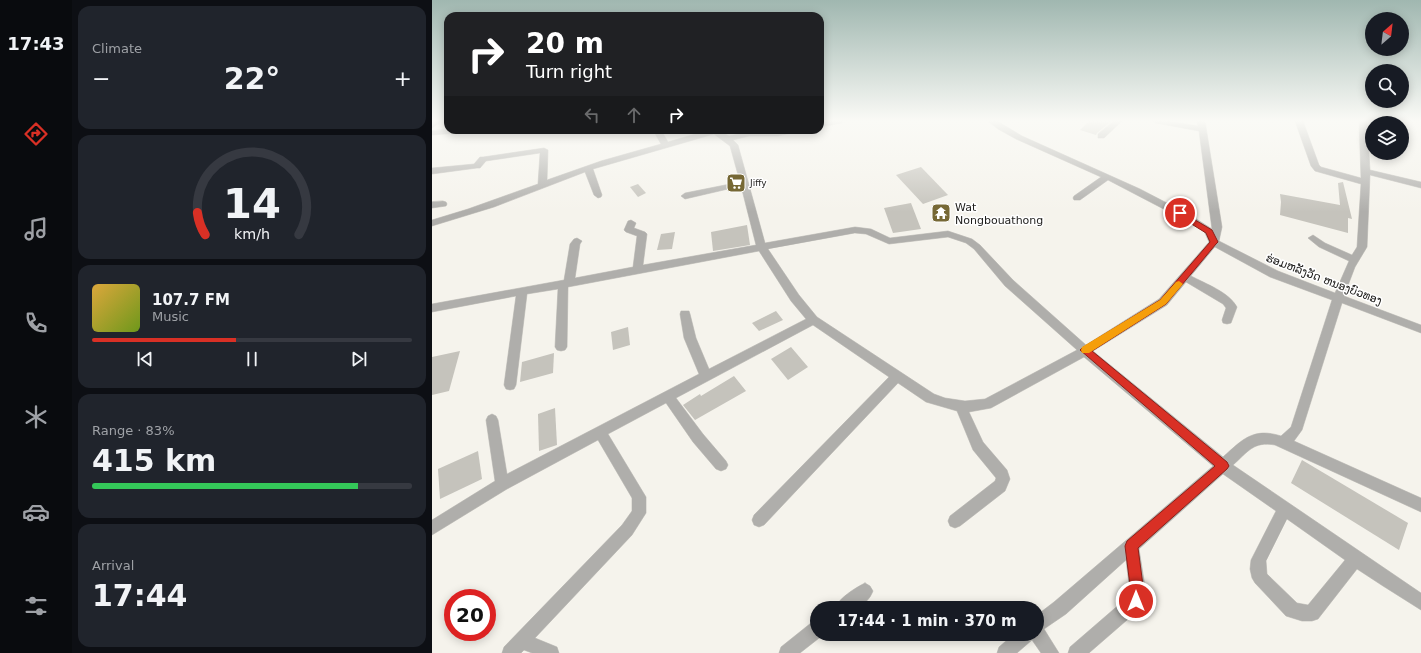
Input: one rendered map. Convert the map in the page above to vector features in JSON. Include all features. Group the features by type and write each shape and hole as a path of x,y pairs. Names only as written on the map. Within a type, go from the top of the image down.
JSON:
{"street":[{"path":"432,171 477,166 483,159 534,151"},
{"path":"542,185 545,151"},
{"path":"432,223 489,205 588,168 641,151"},
{"path":"736,151 762,248 795,298 813,320 930,398 945,404 961,407 975,407 987,404 1085,350 1163,302 1214,242 1217,227 1206,151"},
{"name":"ຮ່ອມຫລັງວັດ ຫນອງບົວທອງ","path":"1050,151 1156,200 1203,226 1209,232 1214,242 1274,274 1421,329"},
{"path":"1311,151 1318,169 1365,182"},
{"path":"1283,442 1296,430 1338,298 1350,267 1362,247 1366,171 1365,151"},
{"path":"588,168 598,195"},
{"path":"1366,171 1421,185"},
{"path":"1077,198 1107,177"},
{"path":"685,196 744,183"},
{"path":"432,205 443,204"},
{"path":"631,223 629,230 642,234 638,270"},
{"path":"432,308 855,230 868,232 889,241 940,235 956,236 969,241 977,247 1009,283 1085,350 1223,466 1421,602"},
{"path":"1313,238 1322,245 1355,260"},
{"path":"562,347 566,283 577,241"},
{"path":"1185,277 1227,301 1232,307 1227,320"},
{"path":"510,385 522,291"},
{"path":"684,314 690,338 706,376"},
{"path":"432,528 502,484 813,320"},
{"path":"759,520 897,377"},
{"path":"668,396 698,438 721,465"},
{"path":"955,521 1000,486 1003,479 1002,475 978,446 961,407"},
{"path":"492,420 502,484"},
{"path":"510,653 627,530 639,513 639,497 600,432"},
{"path":"1044,620 1060,608 1251,441 1260,438 1271,438 1283,442 1421,505"},
{"path":"1285,508 1259,560 1258,569 1260,578 1292,610 1302,613 1312,613 1356,558"},
{"path":"1076,653 1136,601 1138,593 1131,546"},
{"path":"852,601 865,591"},
{"path":"787,653 810,635"},
{"path":"523,641 551,653"},
{"path":"1006,653 1019,641"},
{"path":"1043,641 1051,653"}],"building":[{"path":"921,167 948,195 923,204 896,175"},
{"path":"1343,182 1352,219 1348,218 1348,233 1280,215 1280,194 1340,205 1338,183"},
{"path":"638,184 646,193 638,197 630,187"},
{"path":"911,203 921,229 893,233 884,208"},
{"path":"747,225 750,245 713,251 711,232"},
{"path":"675,232 672,249 657,250 661,234"},
{"path":"776,311 783,320 759,331 752,323"},
{"path":"628,327 630,345 613,350 611,332"},
{"path":"791,347 808,367 788,380 771,359"},
{"path":"460,351 449,391 432,395 432,357"},
{"path":"554,353 553,373 520,382 522,362"},
{"path":"734,376 746,391 695,420 683,405"},
{"path":"555,408 557,445 539,451 538,414"},
{"path":"478,451 482,479 440,499 438,469"},
{"path":"1302,460 1408,523 1399,550 1291,483"}],"slow traffic":[{"path":"1086,350 1163,302 1179,284"}],"place":[{"name":"Jiffy","path":"736,183"},
{"name":"Wat Nongbouathong","path":"941,213"}],"route":[{"path":"1136,601 1138,593 1131,546 1223,466 1085,350 1163,302 1214,242 1209,232 1203,226 1180,213"}]}
